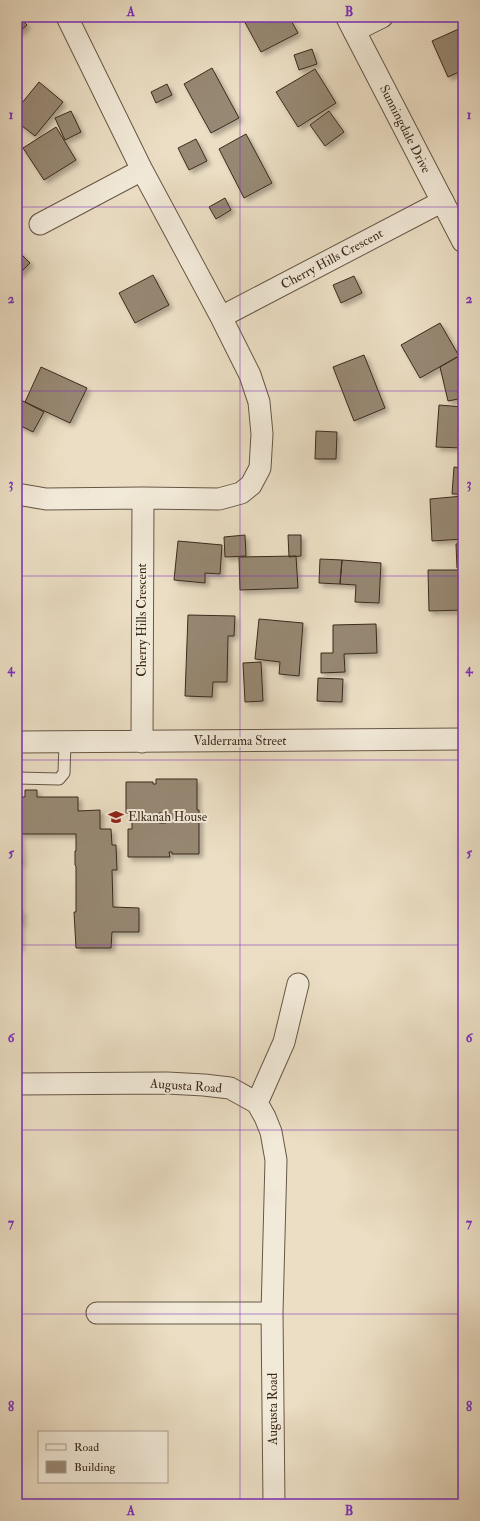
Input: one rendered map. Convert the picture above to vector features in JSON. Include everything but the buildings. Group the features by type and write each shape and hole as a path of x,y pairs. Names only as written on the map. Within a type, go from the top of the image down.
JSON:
{"street":[{"path":"17,494 46,499 219,499 241,493 251,485 260,468 262,434 259,402 250,375 221,317 142,170 66,17"},
{"path":"351,24 382,17"},
{"name":"Sunningdale Drive","path":"351,24 463,241"},
{"path":"40,224 142,170"},
{"name":"Cherry Hills Crescent","path":"221,317 443,201"},
{"name":"Cherry Hills Crescent","path":"142,742 143,498"},
{"name":"Valderrama Street","path":"17,742 463,739"},
{"path":"257,1104 284,1042 298,984"},
{"name":"Augusta Road","path":"17,1084 167,1083 204,1085 230,1088 257,1104 271,1132 276,1160 272,1313 274,1504"},
{"path":"97,1313 272,1313"}],"lane":[{"path":"17,778 59,779 64,773 65,742"}],"place":[{"name":"Elkanah House","path":"116,817"}]}
